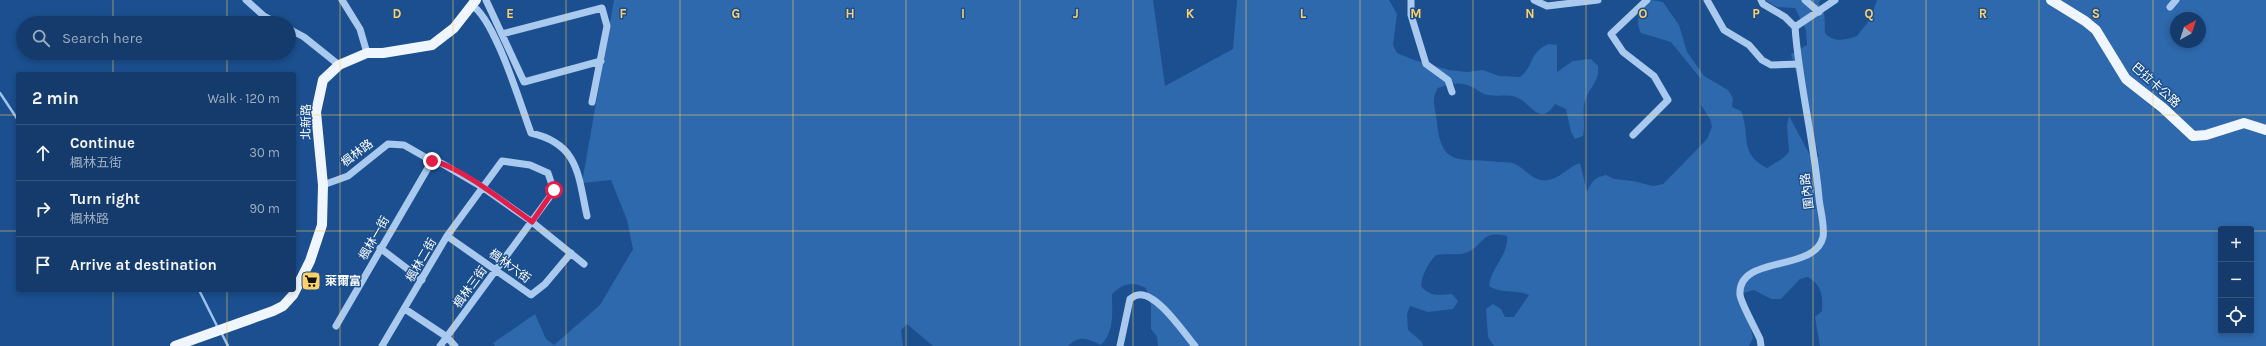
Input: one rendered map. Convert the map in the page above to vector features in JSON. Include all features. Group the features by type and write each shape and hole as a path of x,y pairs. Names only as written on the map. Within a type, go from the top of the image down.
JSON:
{"main road":[{"name":"巴拉卡公路","path":"2051,0 2085,20 2096,30 2126,79 2163,108 2193,136 2206,135 2244,123 2266,130"},
{"name":"北新路","path":"296,289 317,244 322,225 323,185 316,112 323,80 338,65 366,53 383,54 432,46 454,28 473,2"},
{"name":"北新路","path":"175,346 273,311 283,306 294,292"}],"street":[{"path":"246,0 264,16"},
{"path":"342,0 360,29 366,53"},
{"path":"486,0 524,82 602,61"},
{"path":"1411,0 1411,15 1426,64 1448,80 1452,92"},
{"path":"1534,0 1547,6 1598,0"},
{"path":"1633,135 1668,100 1654,76 1622,52 1611,34 1647,0"},
{"path":"1707,0 1724,30 1749,45 1762,60 1771,65 1798,64"},
{"path":"1761,0 1763,4 1785,17 1795,27 1835,0"},
{"path":"1805,0 1819,12"},
{"path":"2170,6 2176,0"},
{"path":"473,2 496,38 531,133 549,137 565,149 576,166 588,216"},
{"path":"502,34 602,8 607,26 602,61 592,102"},
{"name":"圍內路","path":"1761,346 1760,339 1740,295 1744,282 1753,271 1806,256 1818,249 1823,236 1818,180 1798,64 1795,27"},
{"path":"296,33 304,37 338,65"},
{"name":"楓林路","path":"323,185 348,176 388,144 404,145 432,161 441,163 482,187 532,222 584,264"},
{"name":"楓林一街","path":"336,326 432,161"},
{"name":"楓林二街","path":"382,346 447,236 502,161 530,165 548,174 554,190 532,222"},
{"name":"楓林三街","path":"440,346 532,222"},
{"name":"楓林六街","path":"447,236 497,269 531,295 545,284 571,253"},
{"path":"380,248 422,280"},
{"path":"1120,346 1130,299 1138,294 1147,296 1160,304 1195,346"},
{"path":"405,309 447,337 455,346"}],"shaded area":[{"path":"614,0 1153,0 1165,86 1233,49 1237,0 1389,0 1397,14 1393,45 1397,53 1414,60 1449,70 1467,72 1483,70 1499,76 1520,77 1525,73 1537,52 1548,44 1557,45 1557,72 1573,61 1591,59 1598,66 1598,72 1595,83 1588,93 1585,102 1583,136 1575,139 1571,132 1566,109 1555,104 1549,111 1544,114 1540,114 1516,97 1486,95 1465,84 1452,84 1438,88 1434,97 1439,138 1443,148 1448,154 1463,160 1513,163 1534,177 1542,180 1557,177 1580,163 1587,192 1594,180 1606,175 1614,179 1633,181 1653,186 1663,184 1707,139 1712,127 1710,119 1701,105 1701,79 1671,42 1641,33 1638,23 1639,14 1641,10 1652,0 1663,2 1679,25 1687,52 1704,76 1728,90 1733,98 1732,107 1741,111 1744,120 1747,143 1752,156 1767,168 1783,158 1789,152 1787,125 1789,116 1811,157 1819,157 1791,54 1807,45 1806,30 1795,8 1777,7 1765,0 1821,0 1818,3 1824,13 1825,33 1832,38 1840,40 1857,36 1871,18 1877,0 2266,0 2266,346 1820,346 1815,317 1822,311 1822,296 1819,287 1808,277 1800,279 1781,299 1771,299 1754,290 1743,293 1753,338 1749,346 1494,346 1488,337 1486,309 1493,304 1501,309 1505,317 1514,317 1529,295 1519,292 1498,290 1489,286 1490,279 1503,255 1507,243 1507,236 1492,235 1488,236 1468,252 1461,254 1436,255 1430,262 1424,273 1421,286 1424,290 1431,294 1452,294 1458,301 1453,309 1428,312 1410,306 1407,314 1408,330 1422,342 1423,346 1158,346 1157,337 1151,329 1151,306 1146,288 1136,284 1128,284 1120,287 1112,294 1111,327 1109,334 1101,345 1092,341 1080,339 1072,342 1068,346 933,346 907,324 901,330 903,346 495,346 493,343 535,314 546,339 554,345 600,305 633,249 627,220 611,180 582,183"}],"waterway":[{"path":"0,93 16,117"},
{"path":"200,292 218,328"},
{"path":"221,332 228,346"}],"place":[{"name":"萊爾富","path":"311,281"}],"route":[{"path":"432,161 441,163 482,187 532,222 554,190"}]}
